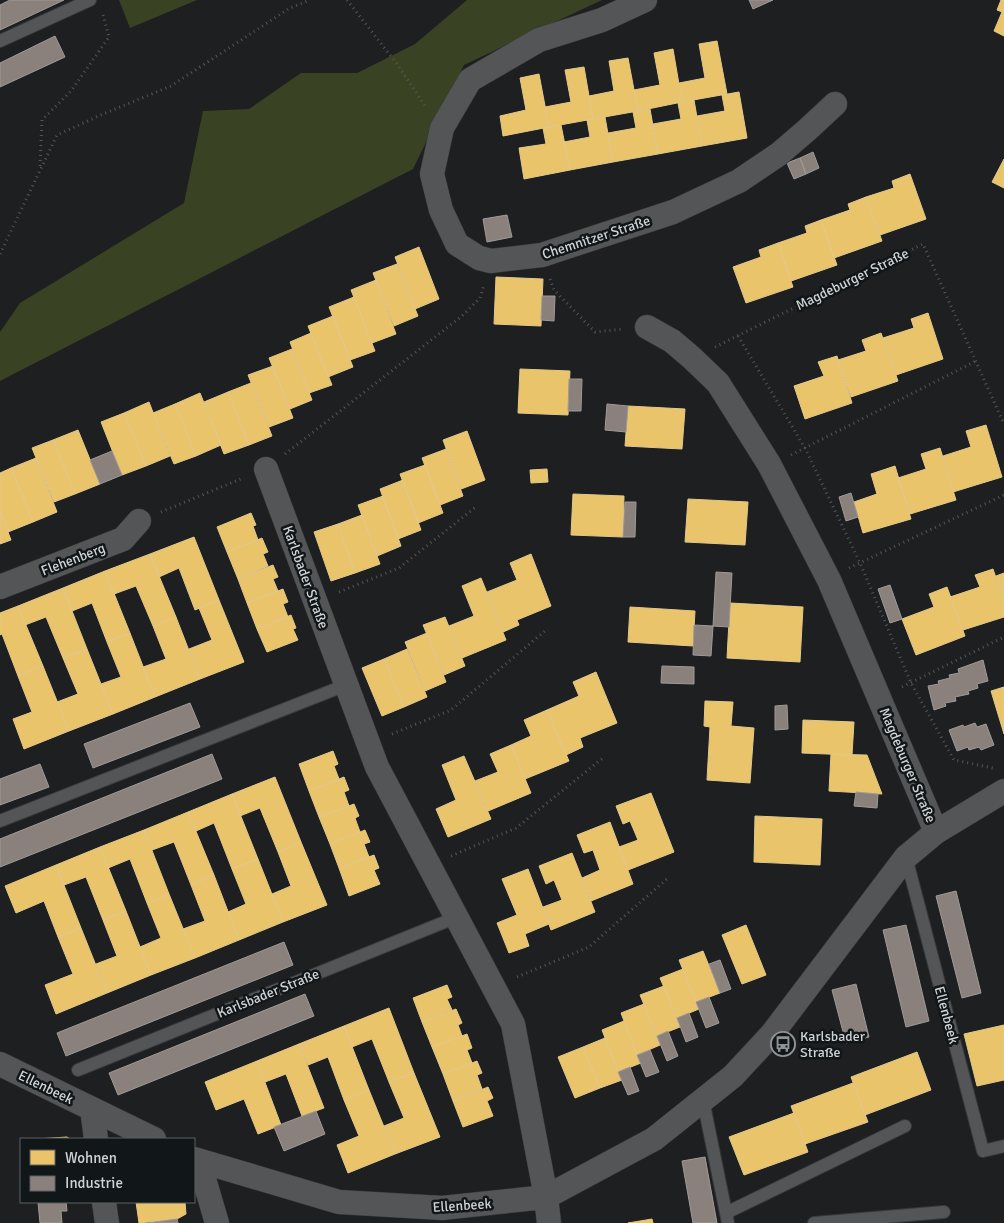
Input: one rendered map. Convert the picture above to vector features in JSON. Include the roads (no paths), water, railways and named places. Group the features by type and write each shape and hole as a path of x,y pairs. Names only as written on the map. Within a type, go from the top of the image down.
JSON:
{"street":[{"name":"Chemnitzer Straße","path":"645,0 602,20 539,40 470,80 442,128 432,174 441,210 457,244 479,258 491,261 542,255 672,212 739,181 779,154 835,104"},
{"name":"Magdeburger Straße","path":"647,327 672,341 718,384 769,464 829,580 936,832"},
{"name":"Karlsbader Straße","path":"266,468 377,767 513,1024 546,1197 549,1223"},
{"name":"Flehenberg","path":"0,587 123,539 139,521"},
{"name":"Ellenbeek","path":"196,1160 339,1202 442,1208 546,1197 654,1138 733,1076 772,1034 906,858 936,832 1004,791"},
{"name":"Ellenbeek","path":"0,1064 152,1138"},
{"path":"92,1109 96,1138"},
{"name":"Ellenbeek","path":"196,1160 217,1223"},
{"path":"104,1203 107,1223"}],"lane":[{"path":"0,41 90,0"},
{"path":"0,821 346,685"},
{"name":"Ellenbeek","path":"906,858 983,1151 1004,1146"},
{"name":"Karlsbader Straße","path":"78,1070 457,917"},
{"path":"703,1100 727,1218 905,1126"},
{"path":"814,1223 944,1212"}],"place":[{"name":"Karlsbader Straße","path":"783,1044"}]}
